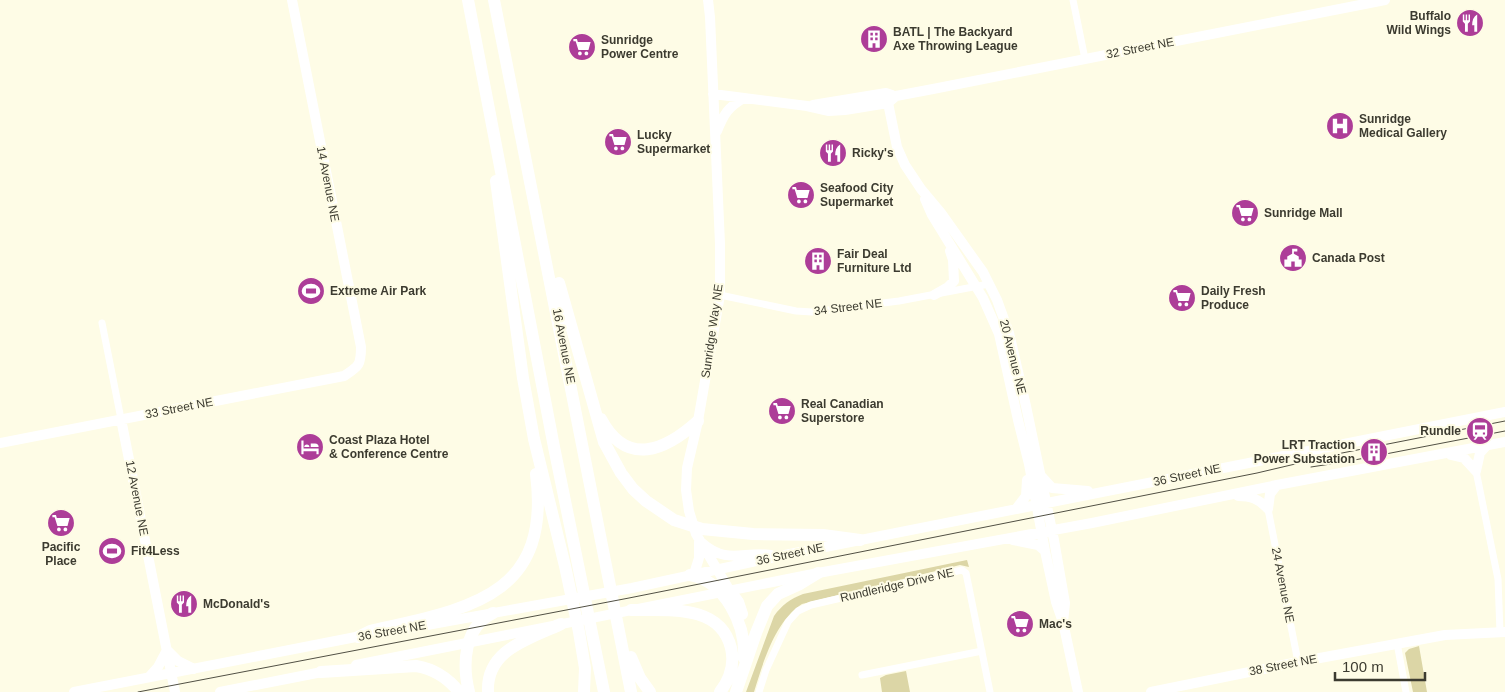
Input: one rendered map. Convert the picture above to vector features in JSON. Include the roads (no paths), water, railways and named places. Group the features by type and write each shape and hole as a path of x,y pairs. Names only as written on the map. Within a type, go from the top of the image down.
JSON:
{"highway":[{"path":"468,0 556,457 604,692"},
{"name":"16 Avenue NE","path":"494,0 631,692"},
{"path":"500,167 496,183 523,378 534,439 579,632 585,668 584,692"},
{"path":"530,176 536,185 556,272 604,442 621,473 633,489 646,501 674,520 702,529 790,536 823,535 860,540"},
{"path":"592,402 606,428 612,435 624,444 639,449 655,448 668,444 698,421"},
{"path":"358,637 370,631 453,611 490,596 507,582 522,564 532,542 538,494 534,439"},
{"path":"736,692 760,622 772,600 785,590 800,584 818,573"},
{"path":"692,575 725,592 738,602 746,627 749,647 748,661"},
{"path":"725,592 741,628 745,651 742,675"},
{"path":"613,597 620,611 632,661 640,678 650,692"},
{"path":"631,610 692,612 706,617 718,625 728,639 732,655 731,673 720,692"},
{"path":"469,692 465,670 469,643 481,620 493,613"},
{"path":"488,692 490,674 500,658 518,644 561,624"},
{"path":"321,672 416,666 439,674 459,692"}],"street":[{"name":"14 Avenue NE","path":"292,0 360,347 360,360 357,368"},
{"name":"Sunridge Way NE","path":"708,0 716,134 720,295 688,468 686,490 693,528 716,570 725,592"},
{"path":"1073,0 1084,59"},
{"name":"32 Street NE","path":"713,94 807,106 890,97 1385,0"},
{"name":"20 Avenue NE","path":"890,97 897,147 905,165 969,252 989,284 1003,316 1013,347 1040,474 1041,504"},
{"path":"716,134 722,119 731,105 744,98"},
{"name":"20 Avenue NE","path":"921,189 932,215 989,308 999,334 1025,452 1041,504 1047,532"},
{"path":"934,295 954,281 953,260 947,240"},
{"name":"34 Street NE","path":"720,295 796,311 812,312 934,295 989,284"},
{"name":"12 Avenue NE","path":"102,323 175,692"},
{"name":"33 Street NE","path":"0,443 344,376 357,368"},
{"name":"36 Street NE","path":"74,692 358,637 632,588 780,556 1505,412"},
{"name":"36 Street NE","path":"220,692 818,573 1047,532 1277,485 1505,442"},
{"path":"1476,471 1480,454 1487,445"},
{"path":"1016,509 1028,491 1024,466 1025,452"},
{"path":"1436,455 1460,456 1469,461 1476,471 1498,579 1502,632"},
{"path":"1040,474 1052,488 1104,492"},
{"path":"1268,509 1270,494 1277,485"},
{"path":"1222,496 1250,496 1259,500 1268,509"},
{"name":"24 Avenue NE","path":"1268,509 1298,662"},
{"path":"1047,532 1045,551 1078,692"},
{"path":"1047,532 1065,603 1063,622"},
{"path":"1007,539 1038,545 1045,551"},
{"path":"700,541 711,550 726,556 759,553 780,556"},
{"path":"692,575 699,558 700,541"},
{"name":"Rundleridge Drive NE","path":"759,692 766,670 788,622 798,612 810,605 962,570 966,573 990,692"},
{"name":"38 Street NE","path":"1156,691 1397,643 1445,635 1502,632"},
{"path":"1397,643 1406,692"},
{"path":"149,677 158,667 167,650 178,661 194,669"},
{"path":"862,675 982,651"}],"tram line":[{"path":"138,692 629,598 1257,473 1342,453 1505,421"},
{"path":"1311,467 1505,431"}],"place":[{"name":"Buffalo Wild Wings","path":"1470,23"},
{"name":"BATL | The Backyard Axe Throwing League","path":"874,39"},
{"name":"Sunridge Power Centre","path":"582,47"},
{"name":"Sunridge Medical Gallery","path":"1340,126"},
{"name":"Lucky Supermarket","path":"618,142"},
{"name":"Ricky's","path":"833,153"},
{"name":"Seafood City Supermarket","path":"801,195"},
{"name":"Sunridge Mall","path":"1245,213"},
{"name":"Canada Post","path":"1293,258"},
{"name":"Fair Deal Furniture Ltd","path":"818,261"},
{"name":"Extreme Air Park","path":"311,291"},
{"name":"Daily Fresh Produce","path":"1182,298"},
{"name":"Real Canadian Superstore","path":"782,411"},
{"name":"Rundle","path":"1480,431"},
{"name":"Coast Plaza Hotel & Conference Centre","path":"310,447"},
{"name":"LRT Traction Power Substation","path":"1374,452"},
{"name":"Pacific Place","path":"61,523"},
{"name":"Fit4Less","path":"112,551"},
{"name":"McDonald's","path":"184,604"},
{"name":"Mac's","path":"1020,624"}]}
